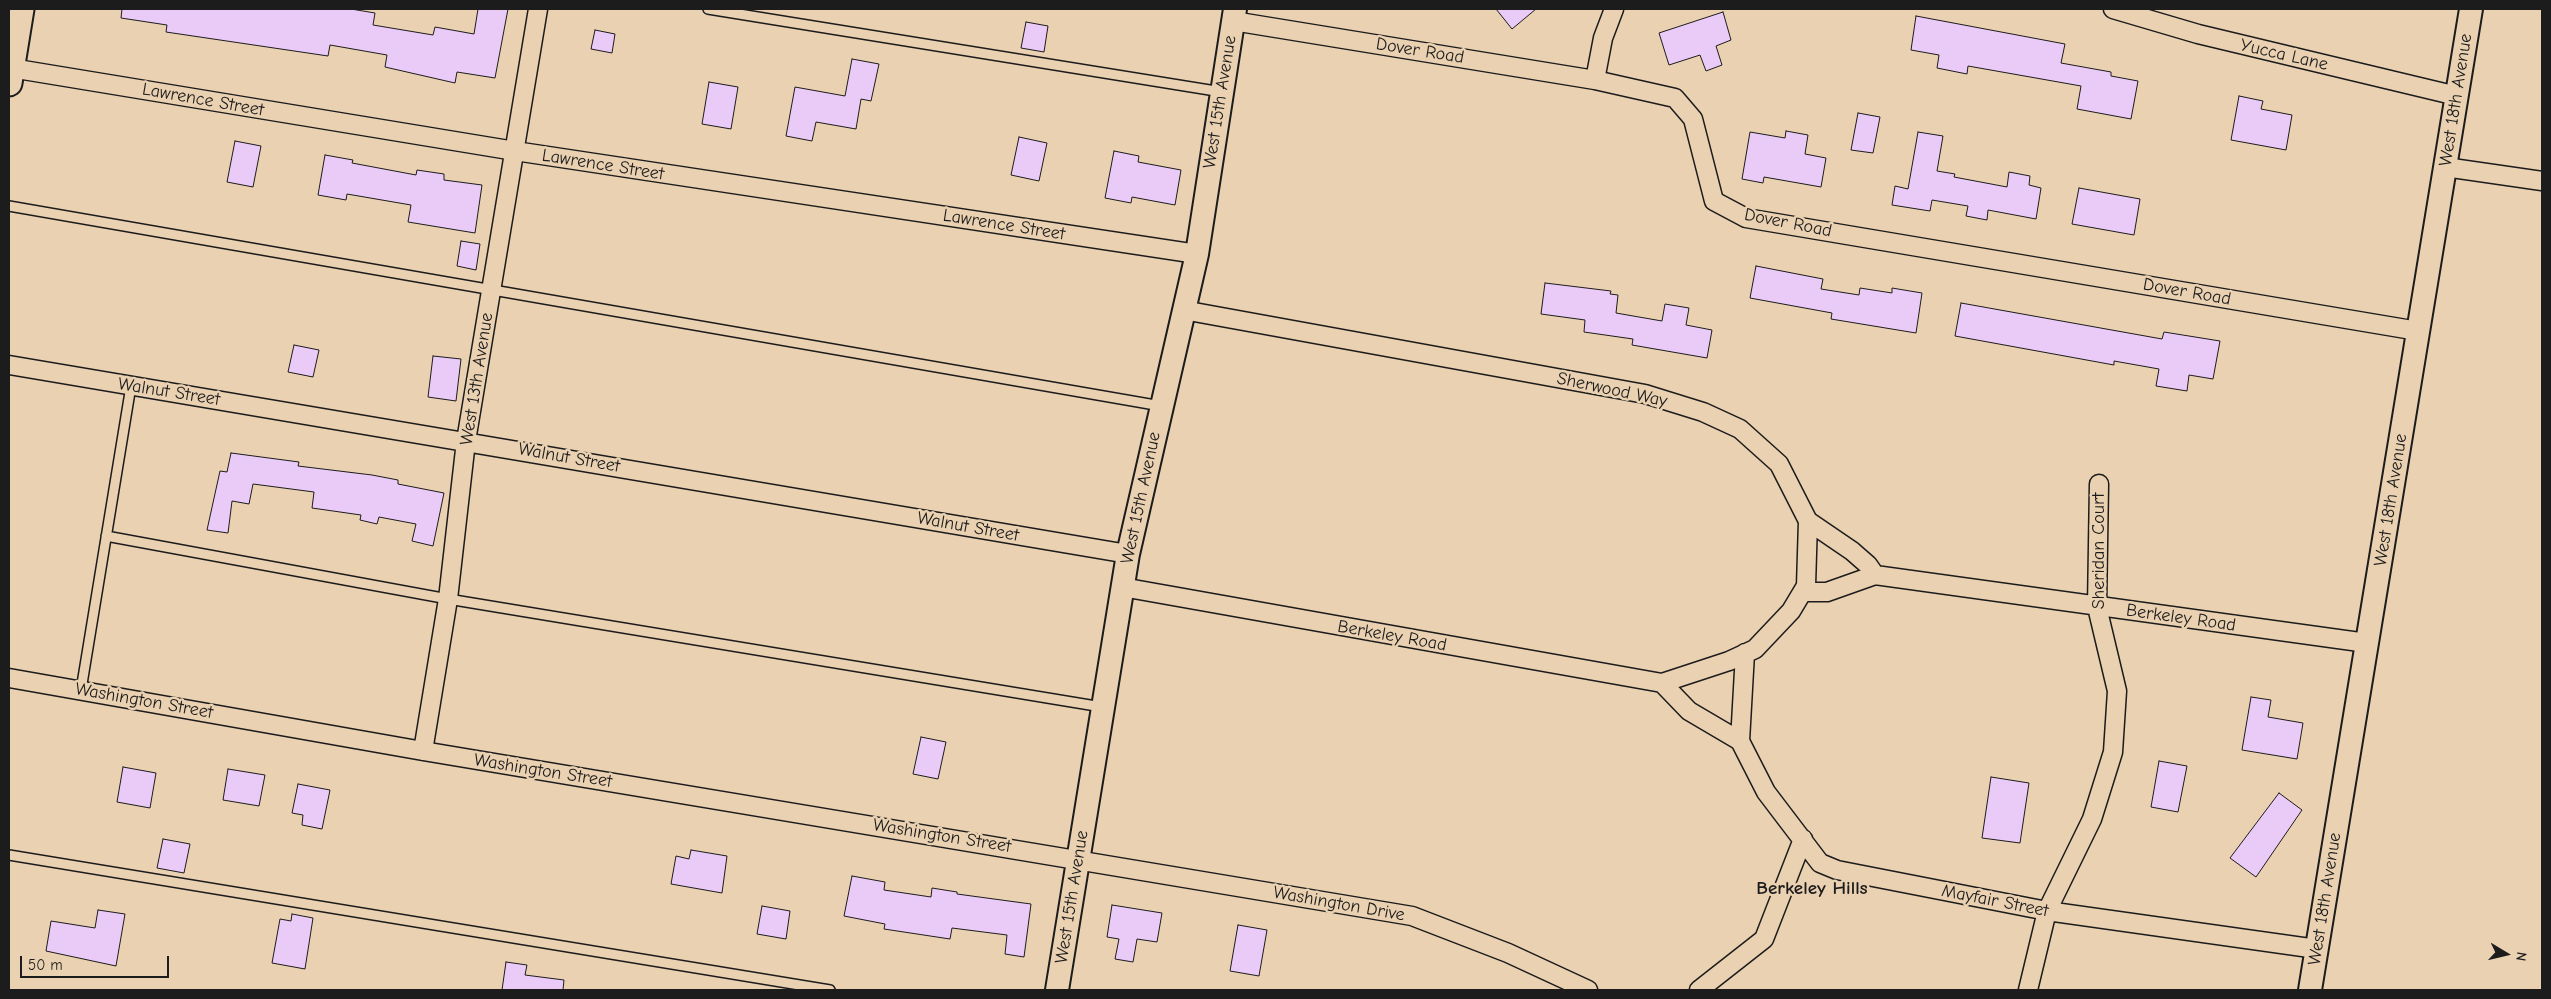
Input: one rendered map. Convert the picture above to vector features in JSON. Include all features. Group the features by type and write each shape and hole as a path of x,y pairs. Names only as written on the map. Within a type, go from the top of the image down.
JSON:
{"main road":[{"path":"10,75 21,9"}],"street":[{"name":"West 13th Avenue","path":"423,751 448,599 466,441 538,9"},
{"path":"1595,80 1603,38 1614,9"},
{"name":"Yucca Lane","path":"2114,9 2198,34 2457,96"},
{"name":"West 18th Avenue","path":"2310,990 2471,9"},
{"name":"West 15th Avenue","path":"1057,990 1122,587 1161,406 1197,254 1234,15"},
{"name":"Dover Road","path":"1234,15 1595,80 1674,98 1693,119 1714,201 1746,218 2418,331"},
{"name":"Lawrence Street","path":"10,75 1197,254"},
{"path":"2445,167 2542,182"},
{"name":"Sherwood Way","path":"1183,310 1645,394 1703,412 1740,429 1778,464 1808,521 1809,565 1806,586 1791,611 1755,649 1729,661 1662,683"},
{"name":"Walnut Street","path":"9,365 1128,554"},
{"name":"Sheridan Court","path":"2028,990 2047,911 2092,819 2113,752 2117,691 2097,607 2099,484"},
{"path":"1808,521 1852,551 1868,565 1875,575"},
{"name":"Berkeley Road","path":"1803,592 1828,592 1875,575 2367,643"},
{"name":"Berkeley Road","path":"1122,587 1662,683"},
{"path":"1662,683 1688,711 1740,741 1745,654"},
{"name":"Washington Street","path":"9,678 423,751 1077,859"},
{"name":"Mayfair Street","path":"1740,741 1766,792 1820,863 1837,870 2047,911 2317,950"},
{"path":"1699,990 1764,939 1803,839"},
{"name":"Washington Drive","path":"1077,859 1412,916 1508,953 1588,990"}],"lane":[{"path":"708,9 1222,92"},
{"path":"9,206 1161,406"},
{"path":"81,690 131,386"},
{"path":"106,536 448,599 1102,707"},
{"path":"9,855 830,990"}],"building":[{"path":"122,9 351,9 375,13 373,25 433,35 435,27 474,34 478,9 508,9 495,78 457,72 455,83 385,67 387,55 330,45 328,56 166,32 167,25 121,18"},
{"path":"1496,9 1536,9 1512,29"},
{"path":"1723,12 1731,40 1716,46 1722,65 1706,71 1700,55 1669,65 1659,33"},
{"path":"1916,16 2065,44 2061,63 2111,72 2111,76 2138,81 2131,119 2077,109 2081,86 1968,66 1967,74 1937,68 1939,55 1911,50"},
{"path":"1026,22 1048,26 1044,52 1021,48"},
{"path":"595,30 615,34 612,53 591,49"},
{"path":"852,59 879,64 871,101 861,99 856,129 816,122 812,141 786,136 795,87 845,96"},
{"path":"709,82 738,87 731,129 702,124"},
{"path":"2239,96 2263,101 2261,109 2292,115 2286,150 2231,140"},
{"path":"1858,113 1880,117 1873,153 1851,150"},
{"path":"1786,131 1808,135 1805,154 1826,158 1821,187 1764,177 1763,183 1742,179 1750,132 1785,138"},
{"path":"1918,132 1943,136 1937,171 1955,174 1954,177 2007,187 2009,172 2030,176 2029,185 2041,188 2036,219 1988,210 1987,220 1966,216 1968,206 1932,200 1930,211 1892,205 1895,186 1908,189"},
{"path":"1019,137 1047,143 1039,181 1011,175"},
{"path":"235,141 261,146 253,187 227,182"},
{"path":"1114,151 1139,156 1138,162 1181,170 1175,205 1132,197 1131,203 1105,198"},
{"path":"325,155 353,160 352,163 416,175 417,170 444,174 444,180 482,185 475,233 408,222 411,205 347,194 346,200 318,195"},
{"path":"2079,188 2140,199 2134,235 2072,224"},
{"path":"461,241 480,244 476,270 457,266"},
{"path":"1756,266 1823,279 1821,289 1859,295 1860,288 1892,293 1892,288 1922,293 1916,333 1831,319 1832,313 1750,298"},
{"path":"1545,283 1611,291 1610,294 1618,295 1616,313 1662,321 1665,304 1689,308 1686,325 1712,330 1707,358 1632,345 1633,339 1584,332 1585,320 1541,314"},
{"path":"1961,303 2162,339 2164,332 2220,341 2213,379 2189,375 2187,391 2156,386 2159,369 2114,361 2114,365 1955,336"},
{"path":"294,345 319,350 313,377 288,372"},
{"path":"433,356 461,359 456,401 428,397"},
{"path":"231,453 299,462 298,466 372,475 398,480 398,484 444,493 433,546 412,541 416,524 379,517 377,524 360,520 361,515 312,508 314,492 253,484 249,504 232,501 228,533 207,530 220,471 227,472"},
{"path":"2251,697 2271,700 2268,717 2303,723 2297,759 2242,750"},
{"path":"921,737 946,742 938,779 913,774"},
{"path":"2159,761 2187,766 2178,812 2151,807"},
{"path":"123,767 156,773 150,808 117,802"},
{"path":"228,769 265,775 259,806 223,800"},
{"path":"1991,777 2029,783 2020,843 1982,838"},
{"path":"298,784 330,790 322,829 302,825 303,815 292,813"},
{"path":"2279,793 2302,810 2256,877 2230,858"},
{"path":"163,839 190,844 184,873 157,868"},
{"path":"691,850 727,856 722,893 671,884 676,856 689,859"},
{"path":"852,876 885,882 884,890 931,897 932,888 957,892 957,894 1031,904 1024,957 1005,954 1007,935 952,928 950,939 884,929 885,924 844,916"},
{"path":"1112,905 1162,913 1157,942 1137,939 1133,962 1115,959 1119,939 1107,937"},
{"path":"762,906 790,911 786,939 757,934"},
{"path":"98,910 125,914 116,966 46,951 51,921 95,928"},
{"path":"292,914 313,918 305,969 272,963 280,919 291,921"},
{"path":"1238,925 1267,930 1259,976 1230,971"},
{"path":"506,962 527,965 525,975 564,980 563,990 502,990"}],"district":[{"name":"Berkeley Hills","path":"1812,889"}]}
